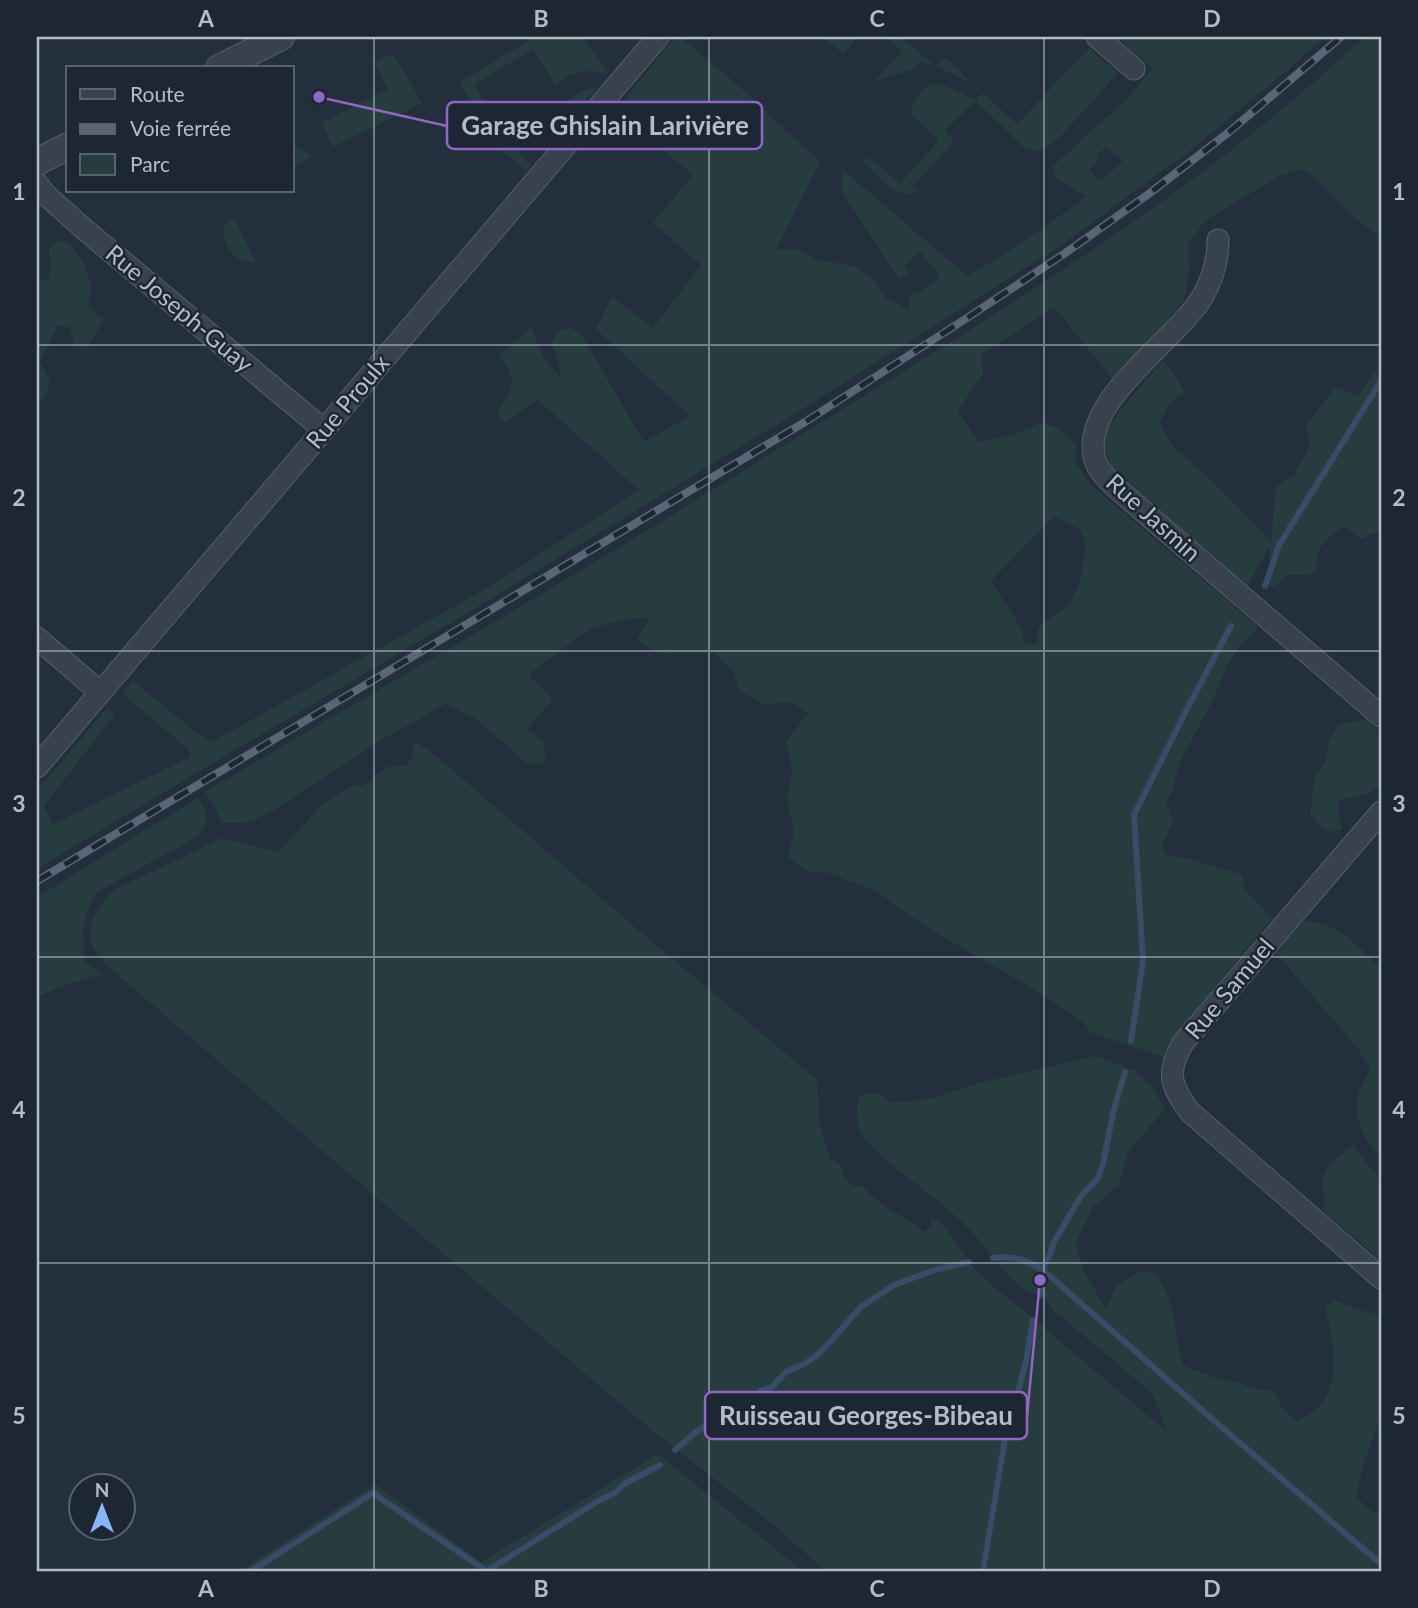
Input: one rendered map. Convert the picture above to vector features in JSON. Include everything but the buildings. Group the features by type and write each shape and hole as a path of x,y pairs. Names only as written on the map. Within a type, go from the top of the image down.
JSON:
{"street":[{"path":"223,66 281,37"},
{"name":"Rue Proulx","path":"37,767 658,37"},
{"path":"1097,37 1134,69"},
{"path":"37,162 66,147"},
{"name":"Rue Joseph-Guay","path":"37,184 84,229 324,430"},
{"name":"Rue Jasmin","path":"1218,240 1216,267 1201,298 1181,324 1117,390 1105,407 1094,439 1094,457 1102,473 1115,487 1381,716"},
{"path":"37,638 100,692"},
{"name":"Rue Samuel","path":"1381,812 1183,1042 1172,1070 1178,1096 1190,1112 1381,1278"}],"green space":[{"path":"535,37 582,37 609,73 587,71 571,74 556,86 533,49 474,85 501,133 531,165 526,171 492,142 460,82"},
{"path":"675,37 680,37 733,81 820,162 776,250 797,249 814,259 853,266 873,278 886,298 909,310 909,295 924,290 940,276 920,252 904,266 910,274 899,279 842,192 842,169 967,276 995,260 1086,196 1056,178 1053,166 1128,98 1152,68 1117,37 1325,37 1187,153 1057,248 799,411 491,599 37,869 37,791 107,708 115,714 44,806 53,825 190,757 188,749 122,693 133,681 212,742 487,588 639,490 538,400 506,423 500,419 498,411 512,383 509,370 499,355 531,328 544,359 560,377 559,362 551,343 559,330 570,328 581,334 644,442 690,416 596,329 612,297 653,328 701,265 653,223 693,175 615,111","holes":["1106,147 1123,161 1101,181 1089,170 1098,160 1096,156"]},
{"path":"823,37 858,37 843,54"},
{"path":"886,37 901,37 935,67 920,62 911,70 875,81 902,51"},
{"path":"1364,37 1381,37 1381,237 1356,219 1309,173 1299,169 1279,176 1205,221 1188,244 1189,270 1184,299 1166,322 1112,378 1054,307 981,355 983,373 958,411 978,442 1013,435 1043,422 1061,430 1076,445 1076,464 1091,485 1258,627 1227,665 1213,700 1180,762 1173,789 1166,802 1173,821 1162,845 1165,855 1190,859 1243,875 1244,889 1272,918 1168,1045 1163,1057 1089,1032 1086,1025 1047,997 923,925 878,892 829,873 808,871 788,857 794,830 787,800 792,771 786,742 808,713 788,702 765,705 740,691 733,671 713,652 660,654 637,640 649,618 620,620 588,630 528,675 552,699 527,729 544,742 546,763 528,764 475,718 446,704 381,740 268,814 246,823 222,823 205,792 625,544 975,327 1111,238 1177,191 1304,91","holes":["1054,516 1080,529 1086,545 1081,579 1070,604 1038,628 1037,644 1024,643 1022,629 991,581"]},
{"path":"1089,48 1118,73 1059,138 1036,152 1022,146 976,101 983,93 1017,124"},
{"path":"393,54 422,103 333,147 322,123 388,89 375,62"},
{"path":"945,57 973,84 937,67"},
{"path":"929,85 945,85 976,101 945,130 954,142 912,186 918,192 906,194 892,190 863,161 870,158 900,184 939,140 910,113 922,90"},
{"path":"597,87 551,141 546,139 544,134 556,112 581,91"},
{"path":"294,145 312,157 294,166"},
{"path":"234,218 256,262 239,259 228,247 223,227"},
{"path":"57,241 69,243 83,261 92,290 88,305 104,320 87,348 76,346 69,327 58,325 40,362 50,380 46,396 37,404 37,280 49,279 49,249"},
{"path":"1163,361 1176,376 1184,392 1170,404 1160,422 1170,443 1221,490 1271,542 1276,487 1293,476 1310,446 1306,426 1335,387 1358,396 1381,363 1381,530 1361,539 1345,526 1332,534 1319,549 1315,572 1288,575 1276,586 1269,587 1270,545 1247,587 1137,493 1113,469 1104,450 1107,430"},
{"path":"1367,720 1381,733 1381,784 1368,794 1338,800 1342,829 1331,832 1322,828 1310,814 1315,777 1325,762 1329,741 1339,724"},
{"path":"414,742 429,750 817,1080 819,1121 830,1159 840,1164 845,1178 853,1186 863,1186 876,1200 924,1232 932,1227 931,1217 944,1225 975,1270 1167,1432 1152,1393 1051,1308 1044,1296 1018,1285 958,1218 887,1161 862,1136 857,1120 859,1097 869,1093 880,1095 892,1103 932,1098 979,1083 1096,1056 1135,1071 1152,1087 1165,1109 1127,1153 1119,1185 1093,1207 1076,1243 1082,1268 1106,1309 1117,1285 1140,1271 1156,1274 1169,1299 1183,1365 1218,1379 1274,1391 1281,1406 1296,1422 1315,1410 1330,1387 1334,1361 1325,1308 1334,1300 1381,1315 1381,1418 1364,1462 1356,1497 1373,1512 1381,1511 1381,1571 826,1571 771,1523 653,1431 375,1196 111,969 96,952 90,928 96,912 111,892 221,838 278,852 322,805 353,785 363,786 386,767 407,766 413,755"},
{"path":"198,798 206,817 200,835 97,892 84,926 85,962 102,974 37,997 37,897"},
{"path":"1304,921 1327,925 1342,933 1381,969 1381,1156 1365,1137 1357,1112 1358,1095 1370,1068 1356,1046 1276,953"},
{"path":"1353,1145 1381,1181 1381,1260 1323,1211 1326,1171"},
{"path":"658,1454 803,1571 239,1571 375,1484 481,1562"}],"waterway":[{"path":"1265,586 1279,545 1381,381"},
{"path":"1131,1041 1143,961 1134,815 1231,626"},
{"path":"1040,1295 1042,1269 1054,1242 1081,1196 1098,1178 1125,1072"},
{"path":"993,1258 1018,1259 1042,1269 1381,1564"},
{"path":"675,1450 702,1428 735,1415 760,1391 772,1387 786,1372 820,1353 861,1307 894,1285 935,1270 969,1262"},
{"path":"983,1571 1005,1439 1026,1362 1033,1320"},
{"path":"487,1571 615,1493 624,1484 660,1465"},
{"path":"251,1571 373,1493 486,1571"}],"railway":[{"path":"37,881 805,422 970,316 1150,193 1229,132 1341,37"}],"place":[{"name":"Garage Ghislain Larivière","path":"319,97"},
{"name":"Ruisseau Georges-Bibeau","path":"1040,1280"}]}
